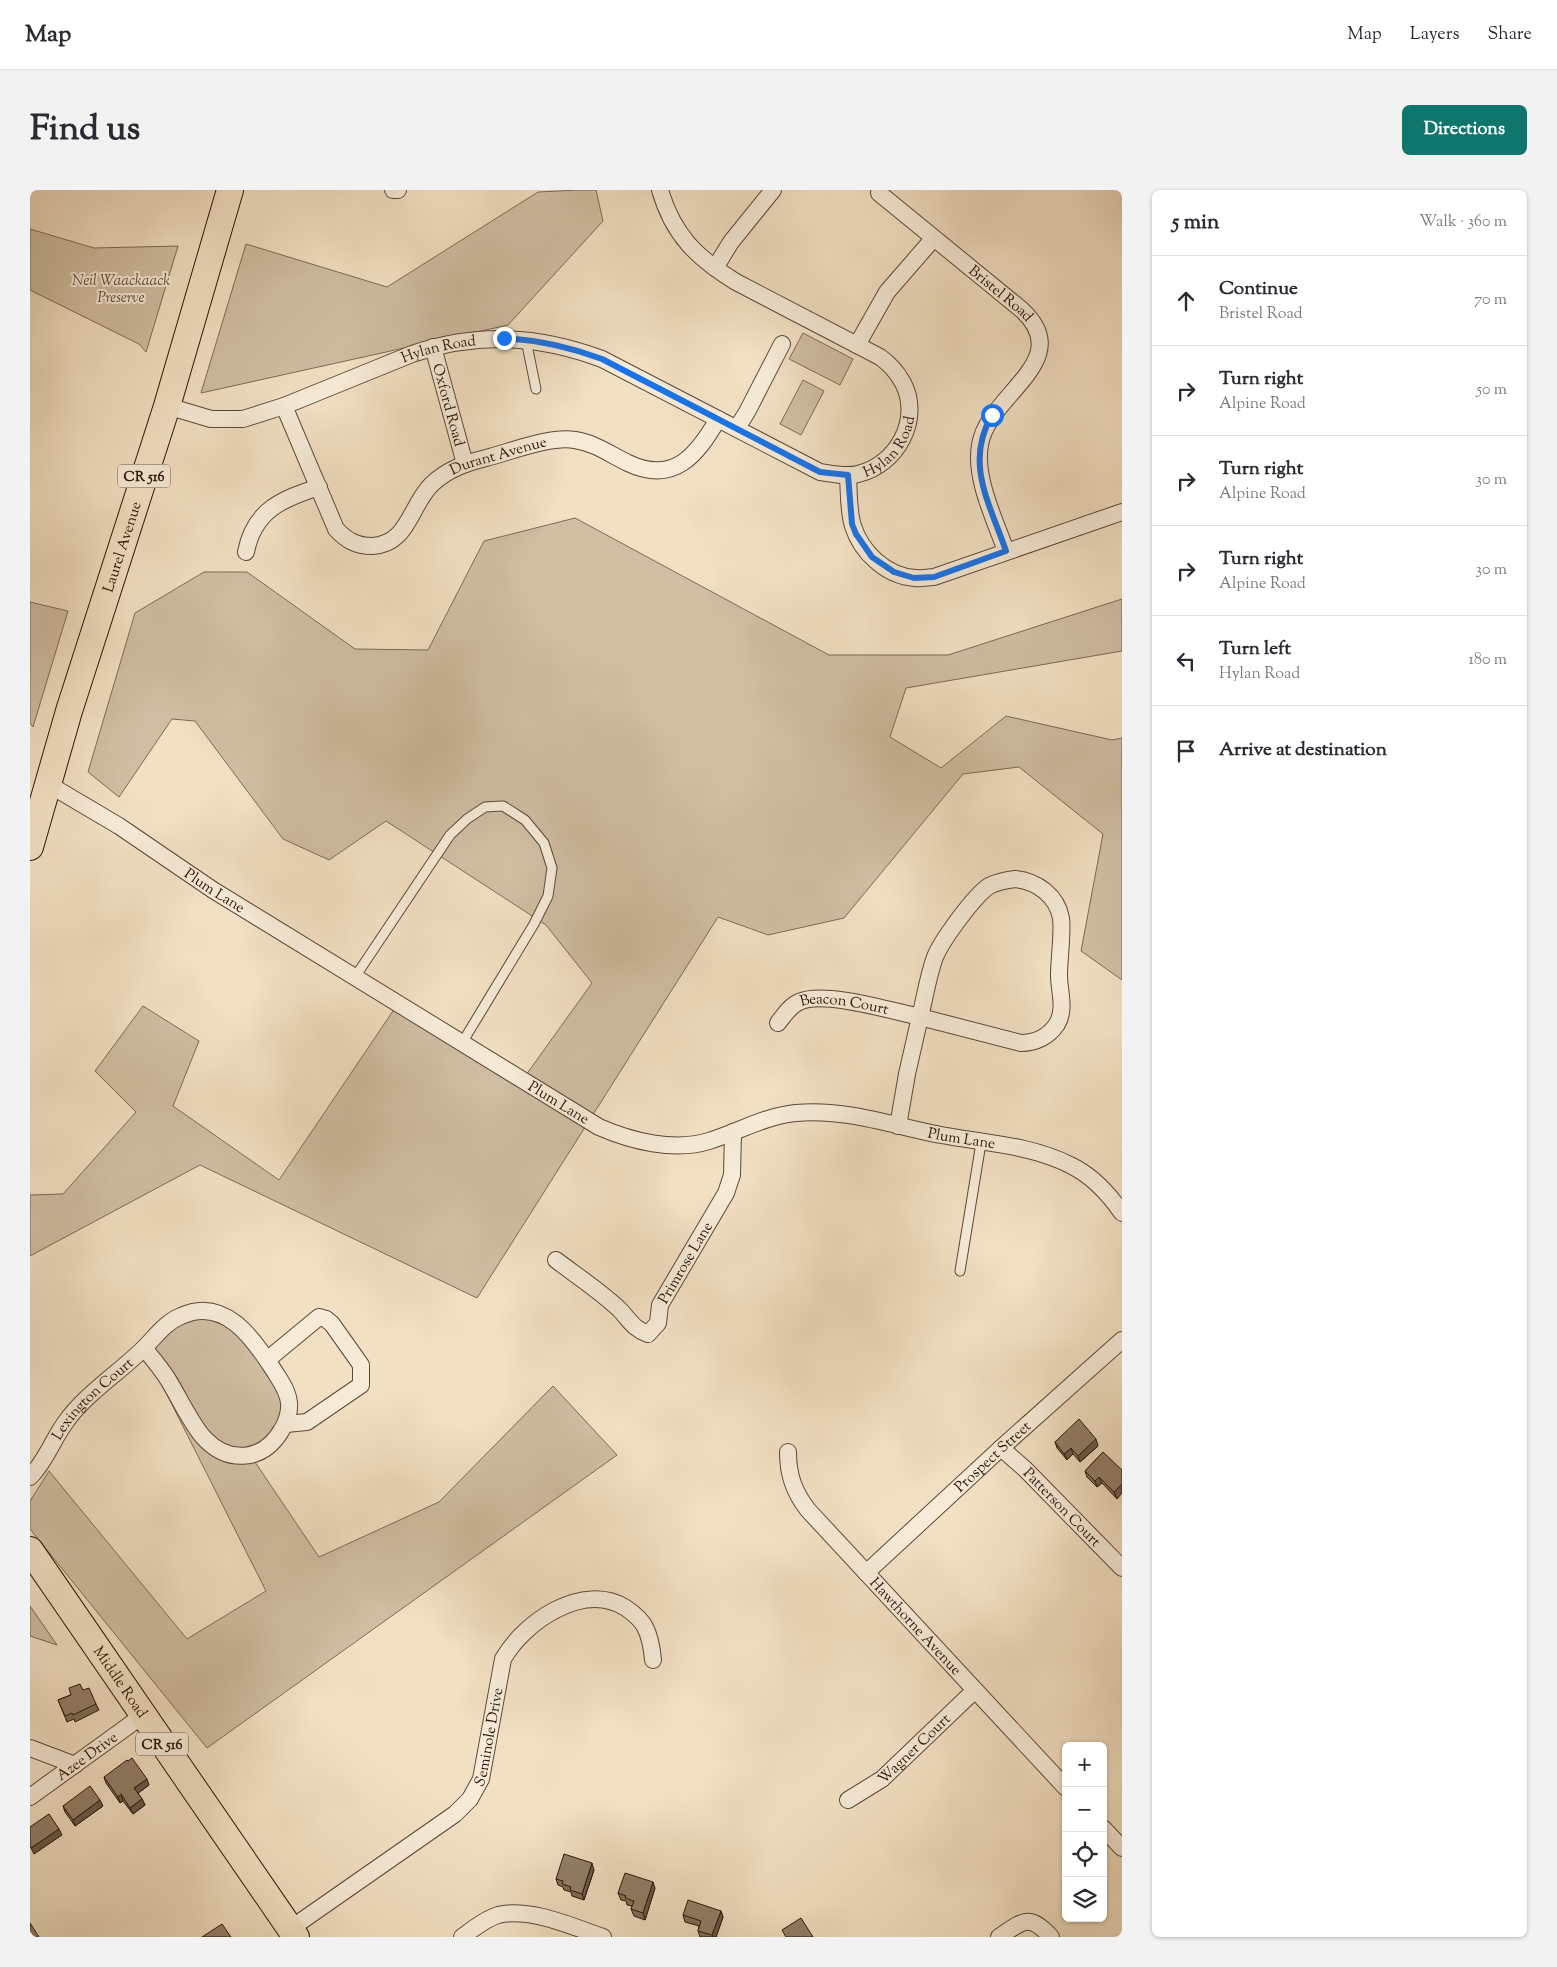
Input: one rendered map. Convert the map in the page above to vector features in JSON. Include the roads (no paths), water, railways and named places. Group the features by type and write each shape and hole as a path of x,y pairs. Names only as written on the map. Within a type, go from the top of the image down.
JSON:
{"main road":[{"name":"Laurel Avenue","path":"30,847 69,711 166,406 230,190"},
{"name":"Middle Road","path":"30,1550 142,1716 293,1933"}],"street":[{"path":"393,190 398,190"},
{"name":"Hylan Road","path":"166,406 193,415 220,420 243,419 284,406 433,347 470,340 504,338 564,346 602,359 820,472 848,475 866,472 888,458 900,445 905,434 909,412 906,390 895,370 880,357 736,282 715,268 687,244 678,233 665,206 660,190"},
{"path":"715,268 731,242 773,190"},
{"name":"Bristel Road","path":"879,193 1022,310 1030,317 1036,328 1040,347 1038,359 1031,371 992,415 979,448 980,476 1006,551"},
{"path":"857,345 887,292 933,238"},
{"path":"737,428 782,344"},
{"name":"Oxford Road","path":"433,347 465,464"},
{"name":"Durant Avenue","path":"284,406 336,529 344,538 355,544 365,546 378,546 391,541 400,534 407,526 421,497 430,486 443,474 465,464 563,440 588,443 644,469 672,468 685,462 696,453 718,419"},
{"path":"848,475 852,524 856,534 872,557 894,572 914,578 934,577 1122,512"},
{"path":"246,552 253,530 270,509 289,497 319,488"},
{"name":"Plum Lane","path":"48,784 119,826 213,890 599,1127 633,1140 667,1145 694,1144 708,1142 773,1118 808,1112 838,1113 982,1143 1047,1154 1071,1165 1101,1188 1122,1213"},
{"path":"898,1126 920,1017 936,954 946,936 979,894 990,886 1015,879 1035,884 1045,891 1056,905 1061,919 1059,990 1062,1003 1060,1015 1049,1033 1041,1039 1029,1043 1021,1043 990,1033 920,1017"},
{"name":"Beacon Court","path":"778,1023 790,1008 798,1002 819,997 920,1017"},
{"name":"Primrose Lane","path":"556,1260 619,1310 638,1330 648,1334 658,1323 660,1305 726,1193 732,1175 733,1132"},
{"name":"Lexington Court","path":"30,1477 43,1462 66,1421 89,1397 144,1348 166,1325 181,1316 203,1311 216,1313 233,1320 253,1338 284,1388 289,1402 286,1424 274,1442 259,1452 237,1456 225,1454 204,1439 167,1377 144,1348"},
{"path":"267,1360 319,1317 326,1318 332,1324 361,1366 361,1385 308,1422 286,1424"},
{"name":"Prospect Street","path":"866,1573 1001,1448 1122,1340"},
{"name":"Patterson Court","path":"1001,1448 1026,1469 1122,1568"},
{"name":"Hawthorne Avenue","path":"788,1452 788,1470 798,1498 974,1691 1065,1787"},
{"name":"Seminole Drive","path":"293,1933 456,1814 470,1799 481,1779 503,1659 520,1634 560,1607 571,1602 585,1599 612,1601 633,1613 644,1625 651,1642 653,1660"},
{"name":"Wagner Court","path":"848,1800 882,1779 974,1691"},
{"name":"Azee Drive","path":"30,1796 142,1716"},
{"path":"30,1748 75,1765"},
{"path":"1107,1832 1122,1848"},
{"path":"462,1937 484,1922 510,1913 537,1916 603,1937"},
{"path":"999,1937 1022,1922 1032,1922 1040,1926 1051,1937"}],"lane":[{"path":"526,340 536,389"},
{"path":"355,978 450,835 467,819 486,807 503,806 526,820 544,843 552,868 548,896 534,924 462,1043"},
{"path":"960,1271 982,1143"}],"park label":[{"name":"Neil Waackaack Preserve","path":"121,288"}]}
